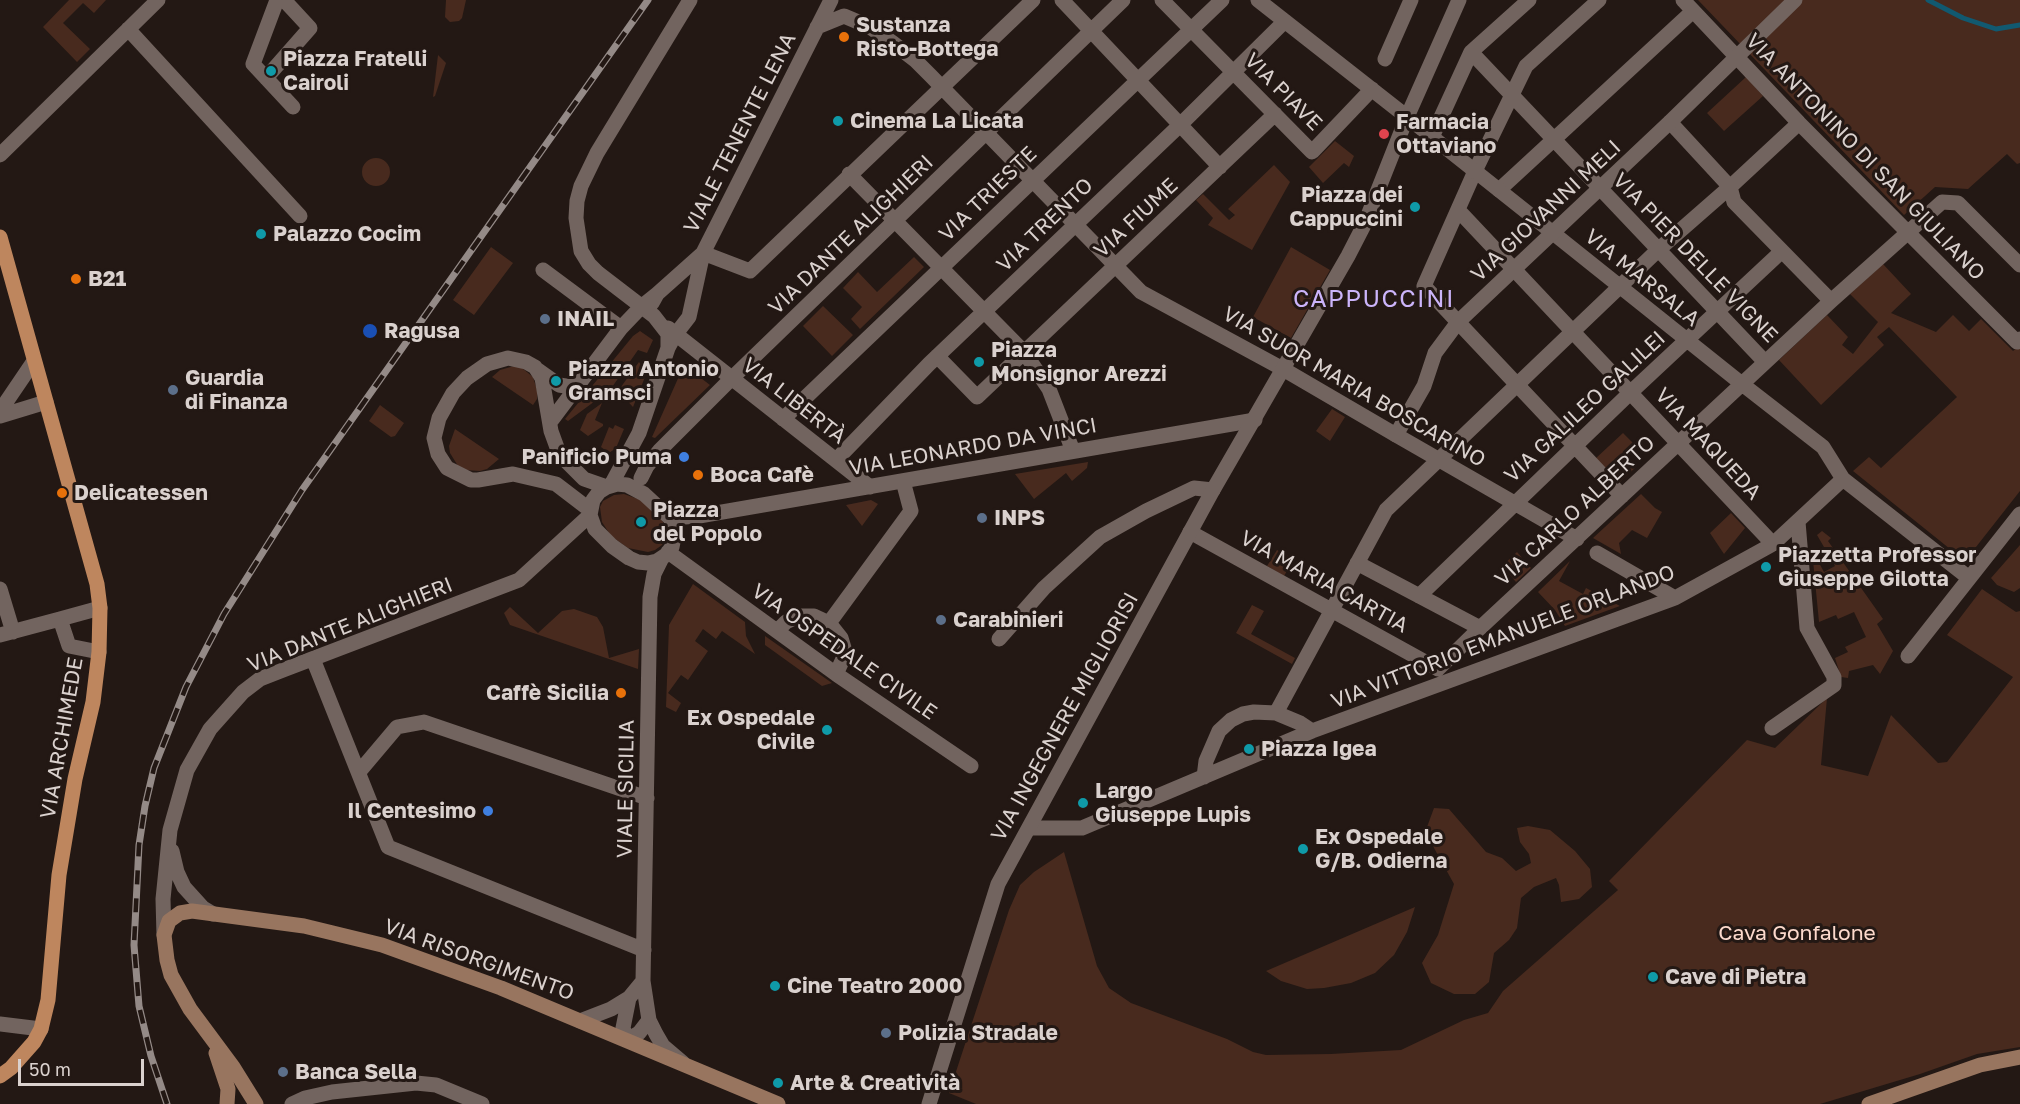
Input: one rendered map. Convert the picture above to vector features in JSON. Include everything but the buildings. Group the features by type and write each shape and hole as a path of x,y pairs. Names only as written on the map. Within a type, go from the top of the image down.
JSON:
{"main road":[{"name":"VIA ARCHIMEDE","path":"0,237 97,584 100,608 99,652 93,702 75,779 59,875 48,1000 41,1029 34,1042 6,1072 0,1089"},
{"name":"VIA RISORGIMENTO","path":"164,935 169,921 180,913 192,911 304,926 382,945 501,988 778,1104"},
{"path":"164,935 171,975 190,1009 212,1042 233,1067 256,1104"},
{"path":"212,1042 228,1089 227,1104"},
{"path":"1869,1104 1980,1065 2020,1057"}],"street":[{"path":"0,155 158,0"},
{"path":"277,0 253,64 293,107"},
{"path":"266,78 310,27 284,0"},
{"path":"631,317 581,251 576,218 577,201 581,186 597,153 690,0"},
{"name":"VIALE TENENTE LENA","path":"703,253 831,0"},
{"path":"703,253 750,271 1033,0"},
{"path":"1062,0 1220,167"},
{"name":"VIA DANTE ALIGHIERI","path":"641,478 660,450 731,379 1123,0"},
{"name":"VIA PIAVE","path":"1162,0 1312,152 1372,89"},
{"name":"VIA TRIESTE","path":"783,419 1222,0"},
{"name":"VIA MARSALA","path":"1258,0 1823,447 1843,479 1969,578"},
{"path":"1385,59 1411,0"},
{"name":"VIA INGEGNERE MIGLIORISI","path":"929,1104 998,884 1213,490 1348,256 1365,223 1407,117 1459,0"},
{"path":"1432,137 1471,52 1529,0"},
{"path":"1599,0 1526,66 1475,171 1461,213 1424,286 1622,496"},
{"name":"VIA GIOVANNI MELI","path":"1396,435 1424,386 1435,352 1458,322 1670,122 1795,0"},
{"path":"1499,190 1688,6"},
{"name":"VIA ANTONINO DI SAN GIULIANO","path":"1688,6 1799,123 2018,340"},
{"name":"VIA SUOR MARIA BOSCARINO","path":"817,27 844,16 870,27 915,60 1141,292 1283,369 1577,539"},
{"name":"VIA TRENTO","path":"836,460 937,356 1234,73 1284,21"},
{"path":"128,29 300,216"},
{"name":"VIA PIER DELLE VIGNE","path":"1471,52 1765,362"},
{"name":"VIA FIUME","path":"937,356 976,397 1275,114"},
{"path":"1670,122 1730,186 1734,202 1831,301"},
{"path":"1280,707 1386,510 1658,250 1799,123"},
{"path":"849,174 1024,352 1049,388 1073,452"},
{"name":"VIA CARLO ALBERTO","path":"1440,676 1480,628 1831,301 1942,202 1958,203 2020,266"},
{"name":"VIA MAQUEDA","path":"1461,213 1773,544"},
{"name":"VIA GALILEO GALILEI","path":"1419,596 1514,503 1782,251"},
{"path":"551,421 631,317 703,253"},
{"path":"663,328 677,326 686,321 691,312 703,253"},
{"path":"543,270 631,317"},
{"path":"644,494 639,433 663,328 652,306 659,292 673,288 679,289 688,296 691,305"},
{"name":"VIA LIBERTÀ","path":"631,317 663,328 692,348 870,487"},
{"path":"580,382 572,387 559,386 526,362 508,358 488,364 467,378 453,393 439,418 434,438 442,462 453,472 471,480 513,474 556,484 590,512"},
{"path":"0,411 34,361"},
{"path":"535,367 542,378 553,440 566,462 584,479 609,486 627,485 644,494 670,518 674,528 672,547 654,574 650,597"},
{"path":"0,416 46,402"},
{"name":"VIA LEONARDO DA VINCI","path":"670,518 699,516 1255,420"},
{"path":"639,433 609,486 599,492 593,501 590,512 595,529 612,546 633,560 643,572 650,597"},
{"name":"VIA VITTORIO EMANUELE ORLANDO","path":"1029,828 1082,828 1440,676 1675,598 1773,544 1843,479"},
{"path":"830,623 911,511 903,481"},
{"path":"999,639 1044,588 1100,537 1194,488 1213,490"},
{"name":"VIA DANTE ALIGHIERI","path":"164,935 163,899 170,830 187,770 210,729 243,692 260,679 519,580 590,512"},
{"path":"1908,656 2020,514"},
{"path":"1772,728 1834,685 1834,677 1807,628 1798,522"},
{"name":"VIA MARIA CARTIA","path":"1190,532 1331,610 1440,676"},
{"path":"1597,553 1675,598"},
{"path":"633,560 648,563 665,555"},
{"name":"VIA OSPEDALE CIVILE","path":"665,555 695,572 836,674 971,766"},
{"path":"1357,563 1480,628"},
{"path":"0,589 6,634 100,608"},
{"name":"VIALE SICILIA","path":"649,1020 644,981 644,950 650,597"},
{"path":"777,632 786,622 798,616 814,616 830,623 841,638 844,648 843,659 836,674"},
{"path":"60,619 69,646 99,652"},
{"path":"313,659 388,847 644,950"},
{"path":"1204,777 1211,746 1219,731 1231,720 1254,712 1280,707 1317,729"},
{"path":"359,772 397,727 424,722 647,798"},
{"path":"170,830 174,862 184,887 203,908 213,914"},
{"path":"580,1021 611,1009 629,998 644,981"},
{"path":"629,998 623,1028 627,1040 639,1033 649,1020 663,1046 685,1065"},
{"path":"0,1024 41,1029"},
{"path":"292,1104 305,1098 333,1092 416,1083 436,1085 482,1104"}],"green space":[{"path":"69,0 106,0 94,13 83,3 63,23 90,49 77,62 43,27"},
{"path":"446,0 466,0 462,18 459,21 450,22 445,17"},
{"path":"1698,0 2020,0 2020,163 2017,164 2007,154 1968,189 1935,187 1904,215"},
{"path":"438,55 446,63 433,97"},
{"path":"1746,77 1763,96 1724,131 1707,113"},
{"path":"1335,141 1354,156 1349,167 1344,163 1323,183 1309,167"},
{"path":"376,158 386,162 390,172 386,182 376,186 366,182 362,172 366,162"},
{"path":"1274,165 1290,182 1252,250 1208,225 1213,218 1196,200 1203,194 1229,220 1235,215 1228,209"},
{"path":"491,247 513,263 474,315 453,300"},
{"path":"1291,247 1330,270 1291,338 1253,317"},
{"path":"914,257 924,267 860,329 851,319 862,307 843,288 858,272 877,292"},
{"path":"1883,264 1911,294 1891,313 1936,332 1953,315 1969,331 1981,319 2013,351 2020,345 2020,491 1965,561 1853,471 1869,457 1881,468 1957,397 1889,327 1877,337 1884,345 1821,405 1779,360 1827,315 1848,337 1842,345 1853,354 1878,322 1850,294"},
{"path":"823,306 853,335 832,356 803,326"},
{"path":"640,331 653,340 647,353 638,350 610,390 568,421 565,419 633,336"},
{"path":"639,362 647,372 633,407 618,391"},
{"path":"684,365 710,385 655,438 652,437"},
{"path":"514,366 522,368 533,377 537,399 533,405 492,377 500,370"},
{"path":"602,403 595,420 603,426 588,436 580,430 587,414"},
{"path":"380,405 404,423 395,436 391,437 369,421"},
{"path":"1332,409 1345,417 1330,441 1316,431"},
{"path":"615,425 624,429 616,448 609,453 601,447 609,427 613,429"},
{"path":"455,429 499,459 487,469 480,471 465,470 458,466 450,453 449,446"},
{"path":"1623,433 1635,445 1626,454 1637,466 1618,484 1595,459"},
{"path":"1088,462 1087,468 1072,481 1066,473 1034,499 1015,474"},
{"path":"624,494 641,500 663,522 666,537 662,545 655,550 648,552 628,548 611,536 602,522 600,507 603,501 614,495"},
{"path":"1641,494 1662,512 1647,538 1632,530 1619,543 1621,554 1593,538"},
{"path":"871,500 878,504 862,526 846,505"},
{"path":"1731,513 1745,528 1724,554 1710,533"},
{"path":"1822,531 1831,538 1828,541 1883,619 1877,624 1893,651 1880,674 1873,665 1849,671 1848,678 1841,677 1835,658 1848,652 1845,647 1866,637 1854,612 1838,619 1836,615 1819,622 1812,550 1824,572 1835,566 1817,535"},
{"path":"2020,545 2020,588 2014,592 1997,585 1991,578"},
{"path":"1277,550 1294,559 1284,576 1267,566"},
{"path":"1517,552 1531,568 1516,582 1502,566"},
{"path":"1570,561 1559,581 1583,594 1586,588 1620,606 1565,626 1555,610 1538,592"},
{"path":"693,584 745,622 746,636 755,654 722,631 716,639 703,629 695,641 708,651 688,680 681,675 668,693 681,703 676,712 666,707 669,625"},
{"name":"Cava Gonfalone","path":"1982,589 2016,612 2020,611 2020,1047 1977,1054 1820,1104 976,1104 949,1093 1009,910 1020,885 1034,872 1064,852 1097,966 1109,988 1131,1003 1227,1039 1253,1052 1266,1055 1401,1050 1464,1020 1488,1013 1503,991 1618,890 1609,881 1747,740 1775,748 1827,698 1821,765 1868,776 1891,715 1938,763 1947,762 2013,677 1947,635"},
{"path":"1252,605 1264,611 1251,634 1295,658 1292,664 1236,633"},
{"path":"510,607 538,633 562,611 574,609 597,617 603,627 609,658 639,649 638,669 510,625 504,613"},
{"path":"765,636 832,683 822,686 765,645"},
{"path":"1434,808 1449,809 1486,852 1502,858 1516,871 1531,863 1529,854 1520,842 1517,828 1528,826 1550,830 1575,851 1590,869 1592,887 1579,899 1561,902 1556,878 1534,887 1521,898 1517,928 1509,940 1494,953 1489,982 1475,994 1454,994 1431,983 1422,963 1438,935 1454,884 1434,848 1427,827"},
{"path":"1415,907 1407,932 1394,955 1375,973 1351,983 1307,989 1281,981 1266,971"}],"waterway":[{"path":"1928,0 1963,18 1996,29 2020,25"}],"railway":[{"path":"167,1104 151,1056 139,1006 134,945 139,845 145,806 154,768 186,687 224,614 302,490 648,0"}],"place":[{"name":"Sustanza Risto-Bottega","path":"844,37"},
{"name":"Piazza Fratelli Cairoli","path":"271,71"},
{"name":"Cinema La Licata","path":"838,121"},
{"name":"Farmacia Ottaviano","path":"1384,134"},
{"name":"Piazza dei Cappuccini","path":"1415,207"},
{"name":"Palazzo Cocim","path":"261,234"},
{"name":"B21","path":"76,279"},
{"name":"INAIL","path":"545,319"},
{"name":"Ragusa","path":"370,331"},
{"name":"Piazza Monsignor Arezzi","path":"979,362"},
{"name":"Piazza Antonio Gramsci","path":"556,381"},
{"name":"Guardia di Finanza","path":"173,390"},
{"name":"Panificio Puma","path":"684,457"},
{"name":"Boca Cafè","path":"698,475"},
{"name":"Delicatessen","path":"62,493"},
{"name":"INPS","path":"982,518"},
{"name":"Piazza del Popolo","path":"641,522"},
{"name":"Piazzetta Professor Giuseppe Gilotta","path":"1766,567"},
{"name":"Carabinieri","path":"941,620"},
{"name":"Caffè Sicilia","path":"621,693"},
{"name":"Ex Ospedale Civile","path":"827,730"},
{"name":"Piazza Igea","path":"1249,749"},
{"name":"Largo Giuseppe Lupis","path":"1083,803"},
{"name":"Il Centesimo","path":"488,811"},
{"name":"Ex Ospedale G/B. Odierna","path":"1303,849"},
{"name":"Cave di Pietra","path":"1653,977"},
{"name":"Cine Teatro 2000","path":"775,986"},
{"name":"Polizia Stradale","path":"886,1033"},
{"name":"Banca Sella","path":"283,1072"},
{"name":"Arte & Creatività","path":"778,1083"}],"district":[{"name":"CAPPUCCINI","path":"1374,299"}]}
